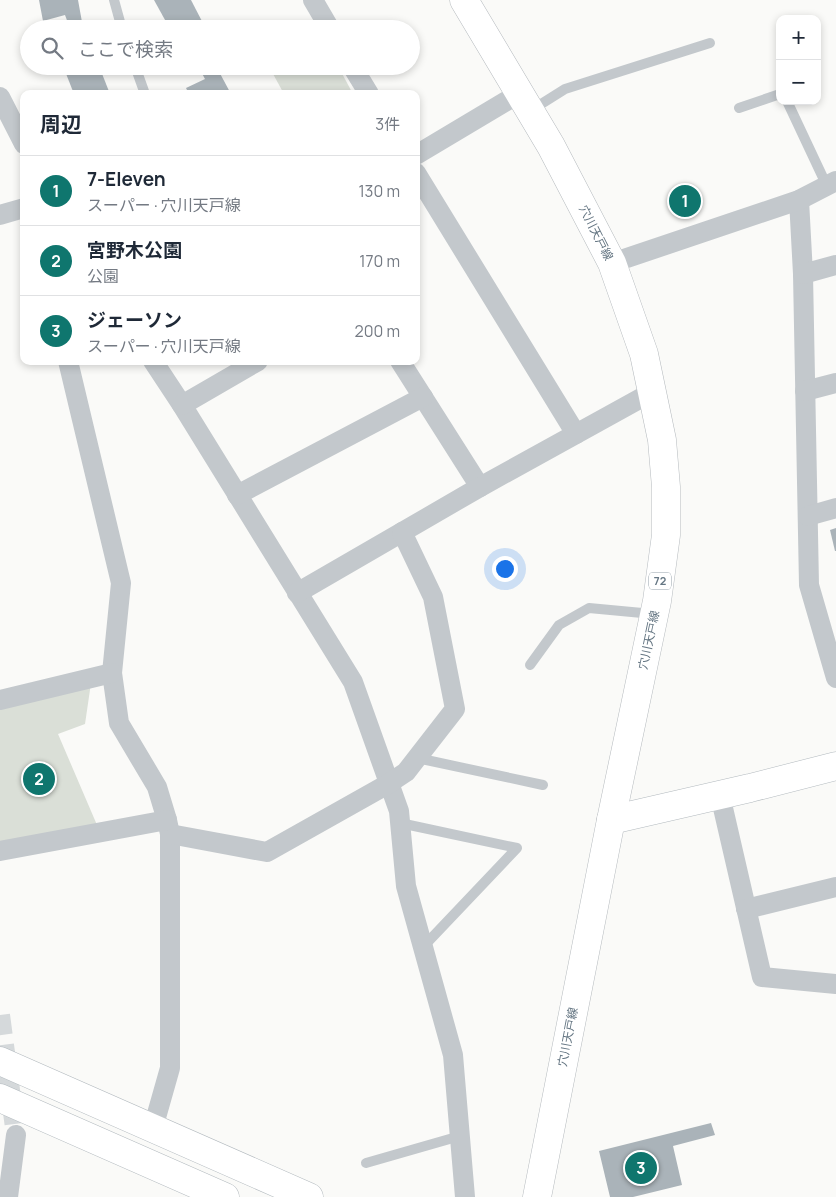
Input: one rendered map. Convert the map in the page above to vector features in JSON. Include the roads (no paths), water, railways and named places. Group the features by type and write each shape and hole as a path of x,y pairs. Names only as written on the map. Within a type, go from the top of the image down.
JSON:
{"main road":[{"name":"穴川天戸線","path":"464,0 551,146 612,263 644,354 662,440 666,487 666,535 654,614 537,1197"},
{"path":"612,820 836,766"},
{"path":"0,1061 309,1197"},
{"path":"0,1098 225,1197"}],"street":[{"path":"313,0 325,20"},
{"path":"357,75 367,90"},
{"path":"0,97 20,136"},
{"path":"420,153 524,103"},
{"path":"420,180 576,434"},
{"path":"612,263 799,200 831,182"},
{"path":"799,200 809,585 830,637 836,678"},
{"path":"0,215 20,209"},
{"path":"802,274 836,265"},
{"path":"69,365 121,583 112,673 119,723 157,787 169,827 170,1068 153,1128"},
{"path":"156,365 353,682 399,811 406,886 453,1055 465,1197"},
{"path":"182,405 251,365"},
{"path":"403,365 480,487"},
{"path":"805,391 836,383"},
{"path":"297,593 480,487 652,392"},
{"path":"238,495 423,397"},
{"path":"808,516 836,508"},
{"path":"0,851 169,827 267,852 406,772 455,709 433,597 402,532"},
{"path":"0,700 112,673"},
{"path":"720,795 762,977 836,984"},
{"path":"746,909 836,887"},
{"path":"8,1197 16,1135"}],"lane":[{"path":"114,0 120,20"},
{"path":"524,103 710,43"},
{"path":"139,75 144,90"},
{"path":"739,108 776,95"},
{"path":"790,105 831,182"},
{"path":"530,665 559,625 589,608 654,614"},
{"path":"416,758 543,784"},
{"path":"400,823 517,848 423,947"},
{"path":"366,1164 460,1136"}],"tunnel":[{"path":"0,1015 16,1135"}],"place":[{"name":"7-Eleven","path":"685,201"},
{"name":"宮野木公園","path":"39,779"},
{"name":"ジェーソン","path":"641,1168"}]}
